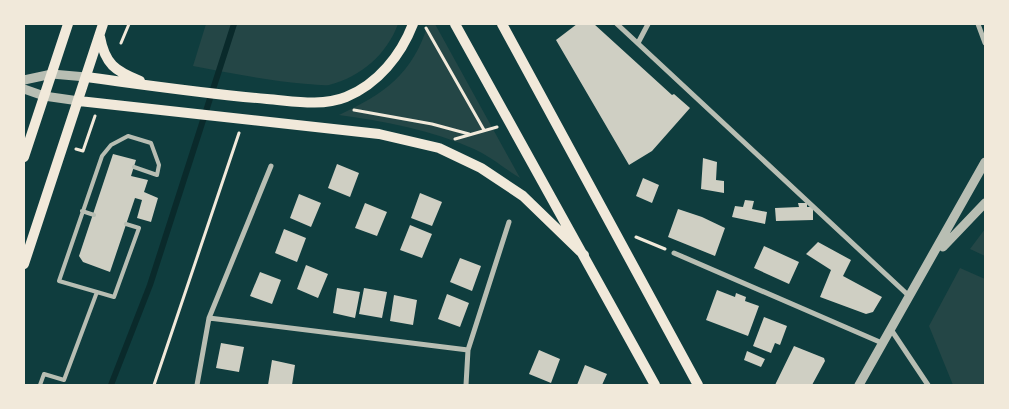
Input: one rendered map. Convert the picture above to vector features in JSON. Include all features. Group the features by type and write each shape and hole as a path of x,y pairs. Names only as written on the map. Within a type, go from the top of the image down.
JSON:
{"main road":[{"path":"24,157 68,24"},
{"path":"24,264 104,24"},
{"path":"86,77 232,96 327,102 346,97 365,87 384,71 398,54 413,24"},
{"path":"455,24 655,385"},
{"path":"502,24 698,385"},
{"path":"100,35 103,51 112,66 152,86"},
{"path":"79,101 379,134 438,148 480,168 523,196 584,255"}],"street":[{"path":"618,24 908,295"},
{"path":"638,43 648,24"},
{"path":"978,24 985,43"},
{"path":"24,80 52,74 86,77"},
{"path":"24,89 44,96 79,101"},
{"path":"859,385 908,295 932,258 985,162"},
{"path":"196,385 209,318 271,166"},
{"path":"932,258 985,204"},
{"path":"466,385 468,350 509,222"},
{"path":"674,253 882,343"},
{"path":"209,318 468,350"},
{"path":"890,328 928,385"}],"lane":[{"path":"126,224 139,228 114,296 59,281 102,156 112,145 128,136 151,143 159,165 157,175 134,168"},
{"path":"82,211 94,215"},
{"path":"40,385 44,374 64,380 97,292"}],"path":[{"path":"121,43 129,24"},
{"path":"424,24 484,130"},
{"path":"327,102 468,134"},
{"path":"64,145 83,151 99,103"},
{"path":"154,385 243,120"},
{"path":"612,226 674,253"}],"shaded area":[{"path":"206,24 398,24 387,45 371,63 352,76 329,85 324,85 264,79 193,66"},
{"path":"428,24 435,24 520,178 480,152 458,142 425,131 391,123 339,115 370,99 395,80 414,56"},
{"path":"985,229 985,256 970,249"},
{"path":"960,268 985,279 985,385 953,385 929,326"}],"building":[{"path":"577,24 594,24 672,95 674,94 690,108 652,151 629,165 556,40"},
{"path":"113,154 136,160 131,176 148,180 144,192 158,198 151,222 137,218 142,200 135,198 110,272 83,262 79,256"},
{"path":"703,158 717,162 716,180 724,181 724,193 701,189"},
{"path":"337,164 359,173 350,197 328,188"},
{"path":"643,178 659,185 652,203 636,196"},
{"path":"420,193 442,202 432,226 411,218"},
{"path":"299,194 321,203 311,227 290,218"},
{"path":"745,200 754,201 752,209 767,212 765,224 732,217 735,206 743,207"},
{"path":"365,203 387,212 377,236 355,228"},
{"path":"798,203 807,203 807,207 813,207 813,220 776,221 775,208 799,207"},
{"path":"678,209 702,217 725,228 715,256 668,237"},
{"path":"410,225 432,234 422,258 400,250"},
{"path":"284,229 306,238 297,262 275,253"},
{"path":"818,242 851,260 843,276 882,297 873,312 866,314 820,297 831,270 806,254"},
{"path":"764,246 799,262 789,284 754,268"},
{"path":"460,258 481,266 472,291 450,282"},
{"path":"306,265 328,274 318,298 297,289"},
{"path":"260,272 281,280 272,304 250,296"},
{"path":"337,288 360,292 355,318 333,313"},
{"path":"364,288 387,292 382,318 359,314"},
{"path":"717,290 735,297 736,293 746,297 745,301 759,306 748,336 706,320"},
{"path":"447,294 469,303 460,327 438,319"},
{"path":"394,295 417,300 413,325 390,321"},
{"path":"764,317 787,326 780,345 775,343 771,353 753,346"},
{"path":"221,343 244,347 239,372 216,368"},
{"path":"794,346 824,358 825,361 812,385 775,385"},
{"path":"539,350 560,359 551,383 529,374"},
{"path":"747,351 765,359 761,367 744,360"},
{"path":"272,360 295,365 292,385 268,385"},
{"path":"585,365 607,374 602,385 577,385"}],"waterway":[{"path":"111,385 150,285 234,24"}]}
